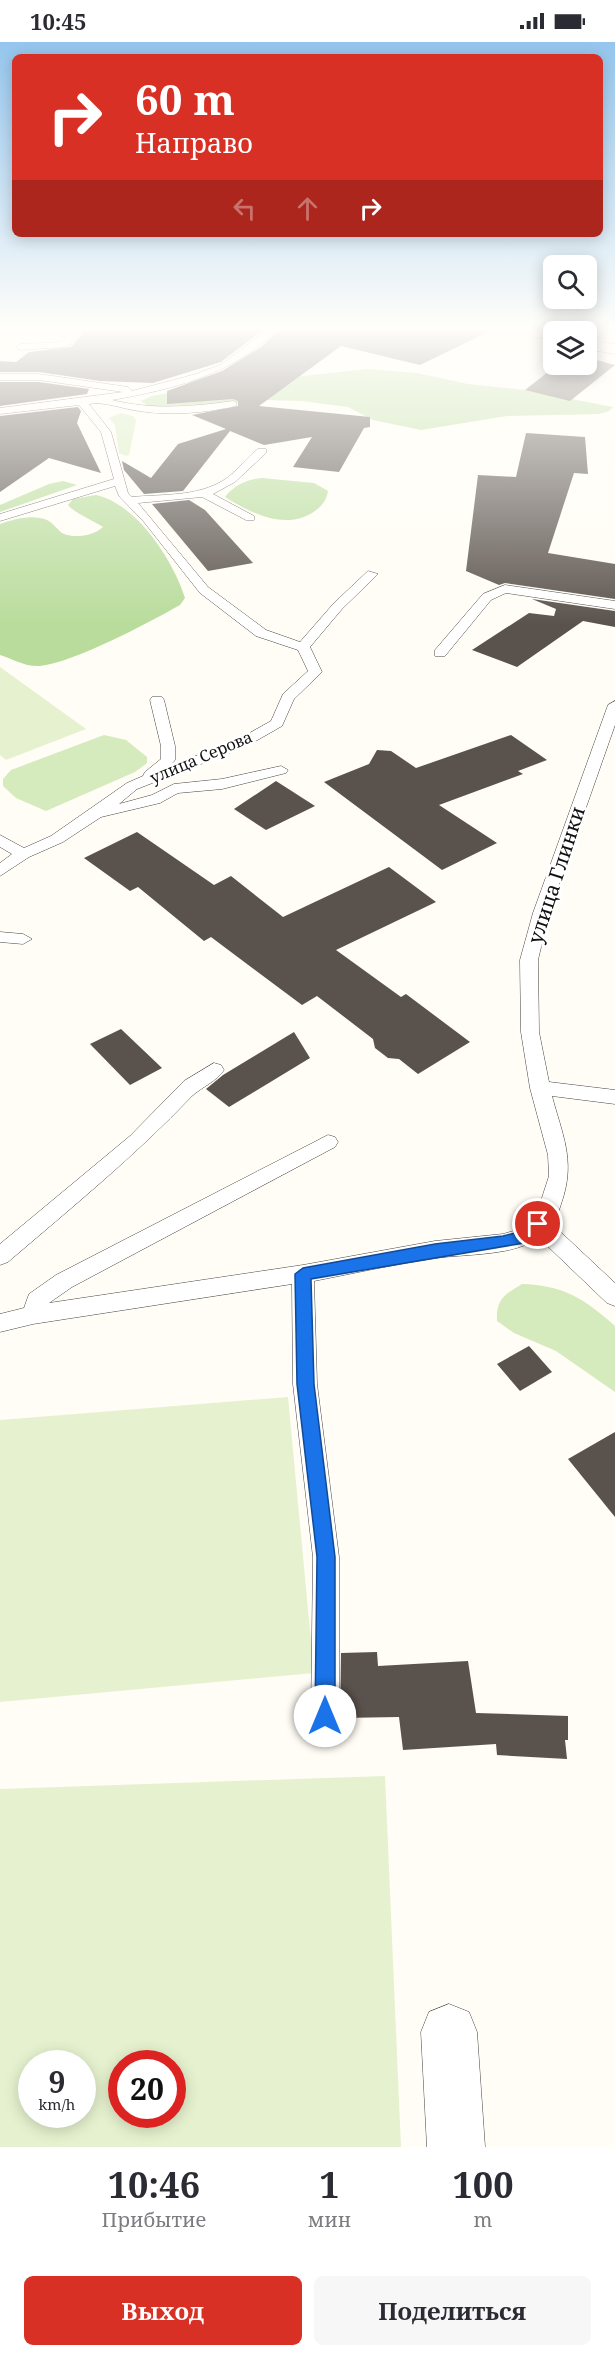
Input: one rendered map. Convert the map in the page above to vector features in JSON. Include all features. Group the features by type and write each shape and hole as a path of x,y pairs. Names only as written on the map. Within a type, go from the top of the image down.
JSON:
{"street":[{"path":"448,2032 456,2147"}],"lane":[{"path":"103,428 123,494 204,590 261,633 303,647 338,606 372,574"},
{"path":"130,501 203,493 230,482 249,460 262,451"},
{"path":"0,518 119,481"},
{"path":"203,493 250,518"},
{"path":"440,653 487,597 505,589 615,604"},
{"name":"улица Серова","path":"0,871 23,854 57,838 91,817 132,786 242,743 277,723 288,697 315,672 303,647"},
{"path":"132,786 161,768 168,760 168,746 157,700"},
{"name":"улица Глинки","path":"538,1224 547,1214 559,1176 558,1155 540,1088 530,1032 529,960 541,913 615,705"},
{"path":"91,817 145,800 155,800 174,789 222,784 280,770"},
{"path":"0,840 23,854"},
{"path":"0,937 23,939"},
{"path":"0,1256 137,1141 192,1086 214,1070"},
{"path":"540,1088 615,1097"},
{"path":"33,1315 38,1300 64,1281 328,1142"},
{"path":"0,1323 33,1315 303,1274 435,1250 503,1242 524,1237 538,1224 615,1297"},
{"path":"303,1274 305,1384 326,1557 325,1716"}],"green space":[{"path":"115,428 134,428 129,455 119,453"},
{"path":"262,478 314,483 328,491 324,501 315,511 301,518 290,520 279,520 256,514 225,497 242,483"},
{"path":"63,481 77,485 0,512 0,505 49,484"},
{"path":"96,495 111,500 139,522 172,567 185,598 180,605 131,631 91,650 55,663 40,666 29,665 0,655 0,524 36,517 47,520 67,535 89,534 103,527 68,505 73,499"},
{"path":"0,667 86,729 6,760 0,755"},
{"path":"104,735 126,740 147,757 147,763 135,772 46,811 16,798 3,786 3,779 11,770"},
{"path":"522,1284 550,1287 573,1295 594,1308 615,1326 615,1392 556,1351 514,1333 497,1321 498,1307 502,1298"},
{"path":"288,1397 314,1673 0,1702 0,1420"},
{"path":"385,1776 401,2147 0,2147 0,1789"}],"building":[{"path":"0,428 80,428 101,473 49,458 0,492"},
{"path":"224,428 364,428 339,472 293,467 312,437 264,445 230,431 183,491 144,494 124,470 122,461 151,478 178,444 226,429"},
{"path":"526,433 585,437 588,474 574,473 548,553 615,564 615,599 505,583 499,585 466,571 478,475 516,477"},
{"path":"189,500 205,510 253,563 208,571 152,504"},
{"path":"532,599 615,611 615,627 583,621 517,667 472,650 529,613 554,616 556,609"},
{"path":"511,735 547,760 518,771 523,774 439,805 497,843 442,870 324,782 369,764 377,750 391,751 416,768"},
{"path":"276,781 315,806 266,830 234,809"},
{"path":"137,832 214,885 231,876 283,917 389,867 436,902 336,950 401,997 406,994 470,1042 418,1074 399,1059 388,1058 375,1048 373,1039 317,996 302,1005 211,937 204,941 138,887 130,891 84,858"},
{"path":"121,1029 162,1068 130,1085 90,1044"},
{"path":"294,1032 310,1058 229,1107 206,1089 223,1075"},
{"path":"529,1346 552,1372 520,1391 497,1364"},
{"path":"615,1432 615,1517 568,1459"},
{"path":"377,1652 378,1666 468,1661 476,1713 568,1716 568,1740 565,1740 567,1759 497,1755 496,1744 403,1750 399,1717 340,1718 341,1653"}],"route":[{"path":"325,1716 326,1557 305,1384 303,1274 435,1250 503,1242 524,1237 538,1224"}]}
